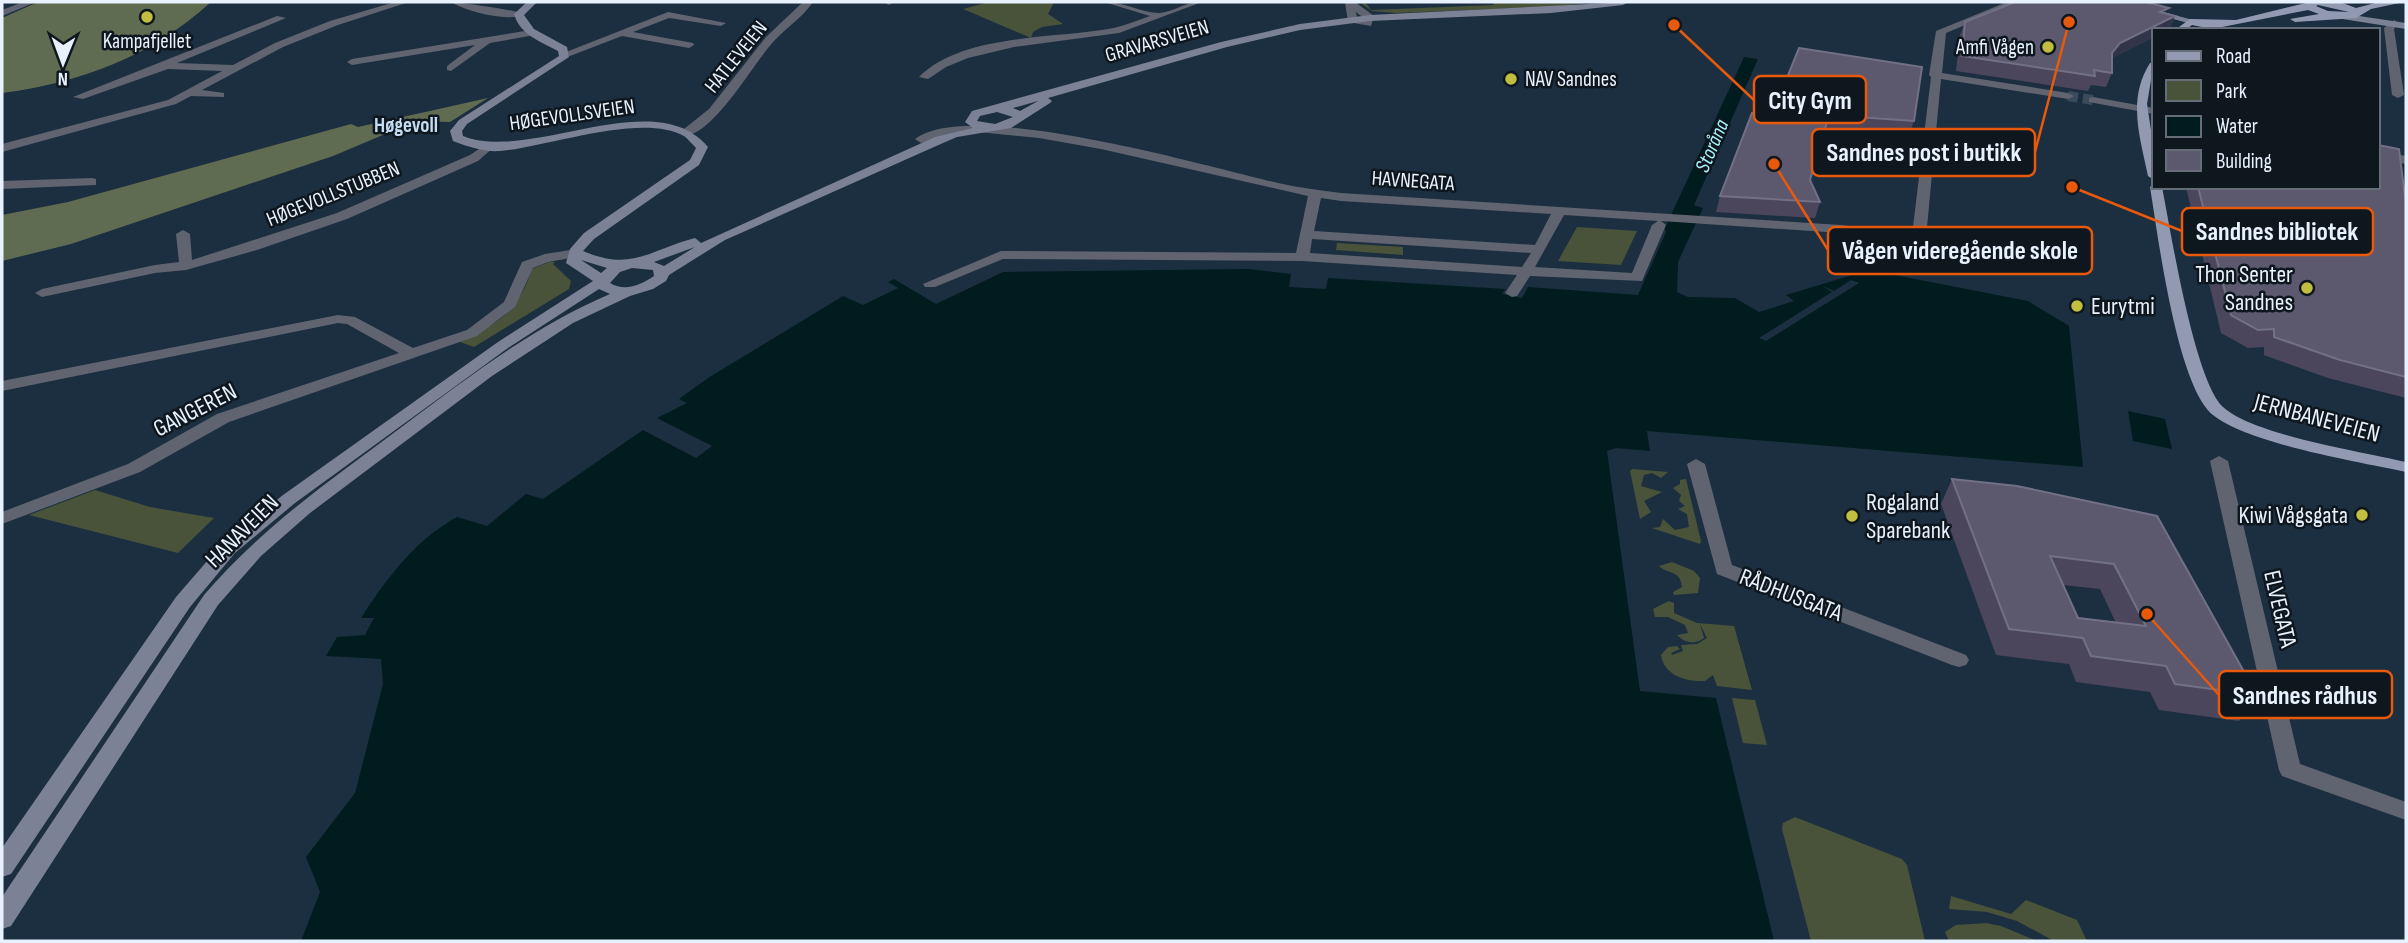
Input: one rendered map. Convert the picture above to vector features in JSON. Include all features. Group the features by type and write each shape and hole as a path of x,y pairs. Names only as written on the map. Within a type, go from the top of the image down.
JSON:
{"main road":[{"path":"531,2 519,14 522,23 531,33 563,49 566,54"},
{"name":"GRAVARSVEIEN","path":"1623,2 1540,11 1369,21 1265,41 1095,85 1045,101 1014,123 1002,128 979,127 971,122 976,113 1224,44 1352,20 1369,21 1550,13 1641,2"},
{"path":"2117,2 2192,26 2236,23 2311,4 2328,3 2356,8 2394,23"},
{"path":"2356,8 2399,2"},
{"path":"2311,4 2338,16 2406,26"},
{"path":"2244,28 2309,16 2350,16 2356,8"},
{"name":"HØGEVOLLSVEIEN","path":"566,54 556,64 459,126 456,135 461,141 488,147 640,126 688,132"},
{"path":"2152,68 2142,85 2140,98 2148,110 2152,154"},
{"path":"997,109 1015,112 1019,117"},
{"path":"577,253 602,264 650,264 662,273 720,237 922,147 954,134 992,128"},
{"path":"627,292 606,288 602,281 573,263 589,236 695,162 702,147 698,138 688,132"},
{"path":"633,264 685,246 921,139"},
{"name":"JERNBANEVEIEN","path":"2156,189 2195,371 2209,401 2217,410 2247,426 2273,434 2406,467"},
{"name":"HANAVEIEN","path":"2,867 183,601 228,549 289,499 492,352 602,281 615,269 633,264"},
{"name":"HANAVEIEN","path":"2,918 204,611 238,566 296,513 521,348 567,318 627,292 653,284 662,273"}],"street":[{"path":"2,13 31,2"},
{"path":"2,148 172,102 231,68 334,23 404,2"},
{"path":"456,2 494,13 519,14"},
{"name":"HATLEVEIEN","path":"688,132 703,123 728,98 761,50 808,2"},
{"path":"1109,2 1160,16"},
{"path":"925,77 936,67 985,50 1111,32 1197,2"},
{"path":"1350,2 1369,21"},
{"path":"1350,2 1352,20"},
{"path":"2015,2 1941,32 1934,75 2068,96"},
{"path":"2296,2 2311,4"},
{"path":"566,54 668,15 721,23"},
{"path":"79,97 166,66 176,59 281,18"},
{"path":"2385,93 2402,96 2389,28 2394,23"},
{"path":"352,62 531,33"},
{"path":"621,33 689,45"},
{"path":"451,68 489,40"},
{"path":"366,73 369,60"},
{"path":"166,66 231,68"},
{"name":"HAVNEGATA","path":"921,139 968,127 992,128 1101,145 1315,194 1559,211 1662,222 1700,221 1841,229 1909,237 1918,235 1920,227 1934,75"},
{"path":"190,93 220,95"},
{"path":"2093,100 2148,110"},
{"path":"1019,117 1047,129"},
{"name":"HØGEVOLLSTUBBEN","path":"42,293 155,269 187,267 342,216 474,158 488,147"},
{"path":"2380,154 2406,160"},
{"path":"2,185 92,182"},
{"path":"1302,257 1315,194"},
{"path":"1512,293 1540,249 1559,211"},
{"path":"930,284 1001,255 1302,257 1637,278 1662,222"},
{"path":"183,234 187,267"},
{"path":"1308,235 1540,249"},
{"name":"GANGEREN","path":"2,518 134,468 223,418 460,338 500,313 516,296 527,265 545,258 577,253"},
{"name":"GANGEREN","path":"2,386 338,318 350,320 413,354"},
{"name":"ELVEGATA","path":"2219,461 2290,770 2406,811"},
{"name":"RÅDHUSGATA","path":"1696,464 1724,569 1959,660"}],"green space":[{"path":"989,2 1054,2 1048,14 1063,24 1042,27 1033,32 1031,38 963,9"},
{"path":"1365,2 1371,10 1494,5 1492,2 1596,2 1548,7 1396,13 1372,11 1362,4"},
{"path":"1577,227 1637,231 1621,265 1558,261"},
{"path":"1337,243 1403,247 1403,255 1336,250"},
{"path":"555,262 553,264 571,281 569,289 474,347 460,342 506,314 520,296 532,269"},
{"path":"1630,471 1668,472 1661,478 1652,473 1644,475 1641,486 1662,492 1644,501 1651,512 1640,519"},
{"path":"1686,479 1700,544 1652,528 1660,527 1663,519 1675,530 1689,527 1687,514 1678,509 1685,506 1679,501 1681,495 1673,488 1680,484 1680,480"},
{"path":"95,490 150,507 214,518 178,553 29,515"},
{"path":"1672,562 1694,571 1700,578 1698,593 1674,595 1673,592 1682,587 1679,577 1659,566"},
{"path":"1669,601 1674,603 1674,613 1697,623 1734,626 1752,690 1717,686 1713,675 1705,681 1684,679 1671,673 1661,655 1668,647 1677,646 1680,649 1671,653 1672,655 1683,651 1681,645 1697,644 1707,638 1700,624 1704,638 1697,642 1683,640 1677,635 1688,633 1685,625 1668,617 1655,617 1653,609"},
{"path":"1732,698 1755,700 1767,745 1743,743"},
{"path":"1795,817 1902,859 1907,865 1925,941 1811,941 1782,829 1783,823"},
{"path":"1951,896 2011,914 2026,900 2077,920 2087,941 2054,941 2017,921 1987,912 1949,909"},
{"path":"1986,923 2001,926 2037,941 1949,941 1945,932 1956,925"}],"shaded area":[{"path":"38,2 211,2 164,38 114,64 59,82 2,93 2,18"},
{"path":"488,98 450,122 416,121 333,156 71,244 2,261 2,215 68,202 351,124 358,127"}],"water":[{"name":"Storåna","path":"1744,57 1758,59 1694,205 1703,208 1678,262 1677,292 1688,297 1735,298 1759,312 1794,301 1786,295 1869,270 2028,301 2069,326 2083,467 1647,431 1650,451 1616,448 1607,451 1640,691 1716,698 1774,941 301,941 320,892 306,857 355,793 383,684 381,659 326,656 337,637 365,635 374,618 361,618 381,589 403,561 442,526 457,517 487,526 526,494 543,499 643,430 696,458 712,446 657,418 687,403 679,399 708,378 843,296 863,305 898,288 888,282 894,279 936,304 1003,272 1249,269 1291,274 1289,287 1326,289 1328,278 1505,289 1502,294 1522,298 1528,287 1638,295 1666,232 1665,228"},
{"path":"2128,411 2165,419 2172,449 2133,441"}],"pier":[{"path":"1851,280 1859,283 1766,341 1759,338 1832,292 1821,285 1834,291"}],"building":[{"name":"Amfi Vågen","path":"2015,2 2146,2 2169,8 2160,12 2175,16 2120,43 2112,53 2112,73 2094,70 2095,76 1962,56 1965,22"},
{"path":"1799,48 1922,67 1914,121 1829,115 1810,180 1820,202 1720,196 1752,113 1771,117"},
{"name":"Thon Senter Sandnes","path":"2380,145 2399,149 2406,205 2406,377 2340,360 2274,337 2274,329 2258,330 2231,315 2199,189 2380,189"},
{"path":"1952,479 2017,486 2157,516 2257,695 2175,684 2166,666 2091,656 2083,638 2009,629","holes":["2050,556 2114,564 2146,626 2078,618"]}],"tunnel":[{"path":"2068,96 2093,100"}],"place":[{"name":"Kampafjellet","path":"147,17"},
{"name":"Sandnes post i butikk","path":"2069,22"},
{"name":"City Gym","path":"1674,25"},
{"name":"Amfi Vågen","path":"2048,47"},
{"name":"NAV Sandnes","path":"1511,79"},
{"name":"Vågen videregående skole","path":"1774,164"},
{"name":"Sandnes bibliotek","path":"2072,187"},
{"name":"Thon Senter Sandnes","path":"2307,288"},
{"name":"Eurytmi","path":"2077,306"},
{"name":"Kiwi Vågsgata","path":"2362,515"},
{"name":"Rogaland Sparebank","path":"1852,516"},
{"name":"Sandnes rådhus","path":"2147,614"}],"district":[{"name":"Høgevoll","path":"406,125"}]}
